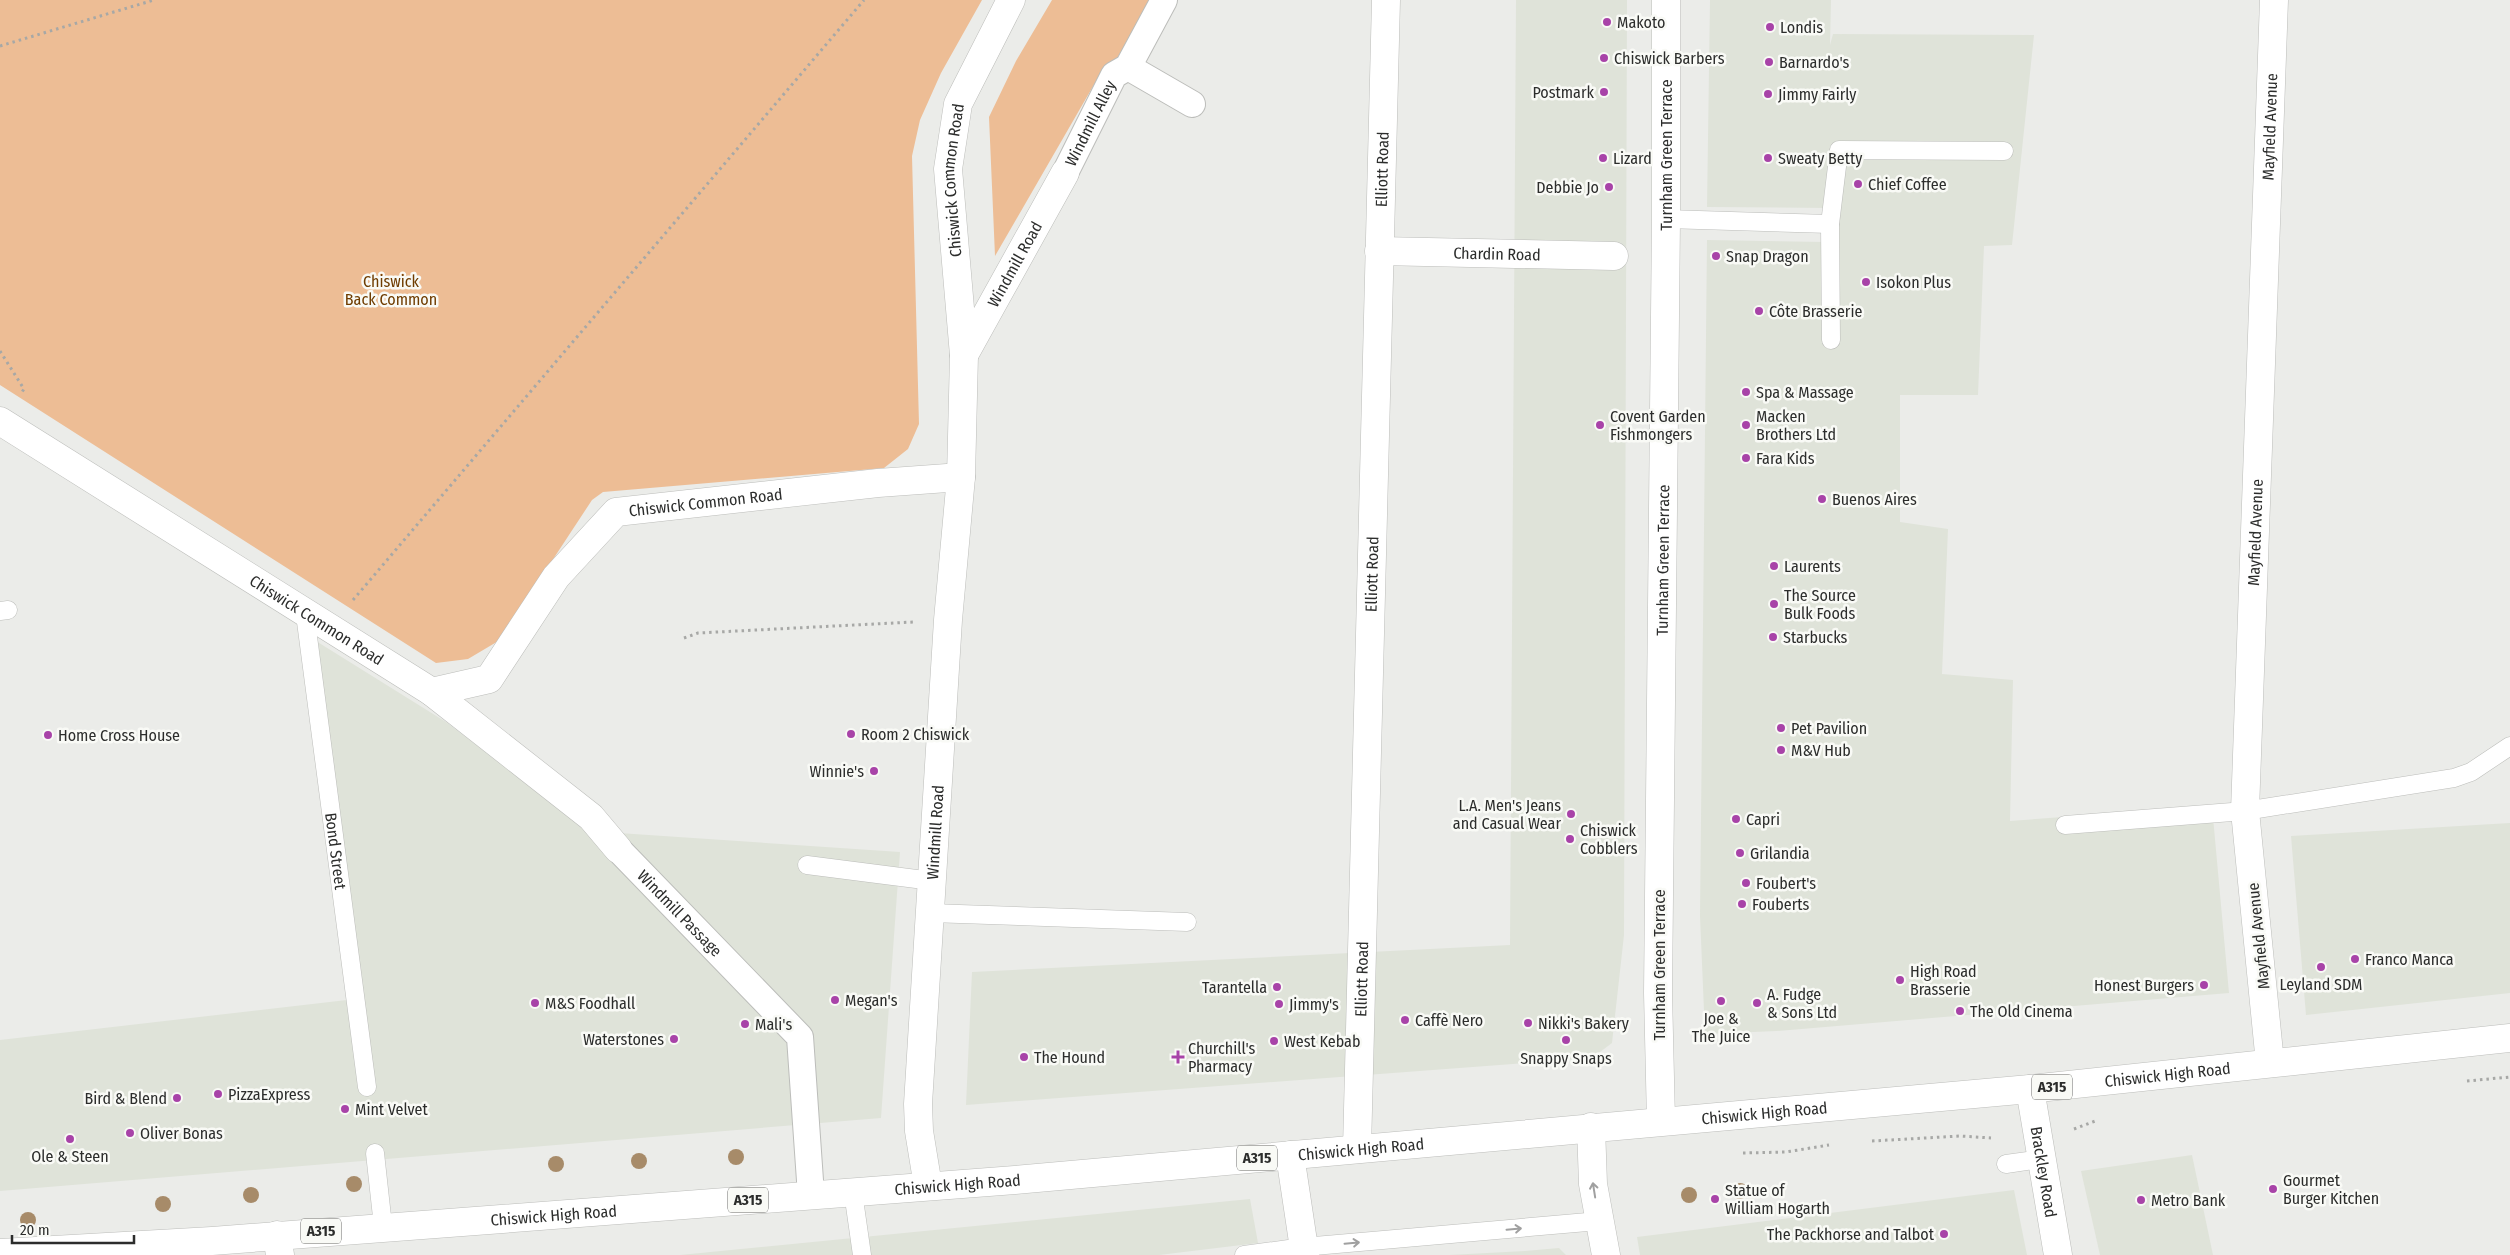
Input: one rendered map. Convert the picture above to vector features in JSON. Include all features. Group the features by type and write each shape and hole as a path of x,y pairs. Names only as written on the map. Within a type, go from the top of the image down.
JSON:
{"street":[{"name":"Chiswick Common Road","path":"0,421 328,629 432,692 489,679 556,577 616,512 961,477 964,355 948,169 958,104 1011,0"},
{"name":"Windmill Alley","path":"1065,173 1114,75 1128,67 1164,0"},
{"name":"Elliott Road","path":"1357,1149 1386,0"},
{"name":"Turnham Green Terrace","path":"1661,1121 1658,993 1666,219 1666,0"},
{"name":"Mayfield Avenue","path":"2270,1063 2245,811 2274,0"},
{"path":"1128,67 1192,104"},
{"name":"Windmill Road","path":"964,355 1065,173"},
{"name":"Chardin Road","path":"1379,251 1614,256"},
{"name":"Windmill Road","path":"928,1186 919,1131 918,1104 922,1004 930,913 948,620 961,477"},
{"name":"Windmill Passage","path":"432,692 591,817 618,849 800,1036 811,1195"},
{"name":"Chiswick High Road","path":"0,1254 278,1245 383,1226 853,1192 1290,1155 2030,1089 2510,1038"},
{"name":"Brackley Road","path":"2030,1089 2058,1255"},
{"path":"1591,1127 1591,1160 1599,1221 1606,1255"},
{"path":"1290,1155 1304,1251"}],"lane":[{"path":"1831,340 1830,224 1838,150 2004,151"},
{"path":"1666,219 1830,224"},
{"name":"Bond Street","path":"305,614 367,1087"},
{"path":"2064,825 2245,811 2454,778 2471,772 2510,746"},
{"path":"808,865 932,881"},
{"path":"930,913 1187,922"},
{"path":"375,1153 383,1226"},
{"path":"2006,1164 2042,1159"},
{"path":"853,1192 862,1255"},
{"path":"1244,1255 1304,1251 1599,1221"}],"path":[{"path":"0,46 154,0"},
{"path":"328,629 864,0"},
{"path":"684,638 698,633 948,620"}],"shaded area":[{"path":"1516,0 1627,0 1624,935 1612,1043 1592,1058 966,1105 972,972 1510,945"},
{"path":"1710,0 1831,0 1830,45 1833,34 2034,35 2012,245 1984,246 1978,395 1900,395 1900,522 1948,529 1942,674 2013,680 2010,821 2212,806 2229,993 1777,1031 1705,1034 1700,916 1707,240 1826,242 1829,208 1707,207"},
{"path":"316,641 446,722 589,831 900,852 881,1118 0,1191 0,1040 364,998"},
{"path":"2510,823 2510,993 2306,1015 2291,836"},
{"path":"2192,1155 2213,1255 2100,1255 2081,1171"},
{"path":"2014,1190 2027,1255 1640,1255 1637,1237"},
{"path":"1250,1199 1258,1243 1159,1255 680,1255"},
{"path":"1559,1248 1566,1255 1449,1255 1525,1251"}],"green space":[{"name":"Chiswick Back Common","path":"0,0 982,0 941,73 920,120 912,156 919,424 908,449 884,468 603,492 592,500 500,640 468,659 436,663 0,385"},
{"path":"1052,0 1151,0 1115,62 1103,69 995,256 989,117 1016,61"}],"place":[{"name":"Makoto","path":"1607,22"},
{"name":"Londis","path":"1770,27"},
{"name":"Chiswick Barbers","path":"1604,58"},
{"name":"Barnardo's","path":"1769,62"},
{"name":"Postmark","path":"1604,92"},
{"name":"Jimmy Fairly","path":"1768,94"},
{"name":"Lizard","path":"1603,158"},
{"name":"Sweaty Betty","path":"1768,158"},
{"name":"Chief Coffee","path":"1858,184"},
{"name":"Debbie Jo","path":"1609,187"},
{"name":"Snap Dragon","path":"1716,256"},
{"name":"Isokon Plus","path":"1866,282"},
{"name":"Côte Brasserie","path":"1759,311"},
{"name":"Spa & Massage","path":"1746,392"},
{"name":"Covent Garden Fishmongers","path":"1600,425"},
{"name":"Macken Brothers Ltd","path":"1746,425"},
{"name":"Fara Kids","path":"1746,458"},
{"name":"Buenos Aires","path":"1822,499"},
{"name":"Laurents","path":"1774,566"},
{"name":"The Source Bulk Foods","path":"1774,604"},
{"name":"Starbucks","path":"1773,637"},
{"name":"Pet Pavilion","path":"1781,728"},
{"name":"Room 2 Chiswick","path":"851,734"},
{"name":"Home Cross House","path":"48,735"},
{"name":"M&V Hub","path":"1781,750"},
{"name":"Winnie's","path":"874,771"},
{"name":"L.A. Men's Jeans and Casual Wear","path":"1571,814"},
{"name":"Capri","path":"1736,819"},
{"name":"Chiswick Cobblers","path":"1570,839"},
{"name":"Grilandia","path":"1740,853"},
{"name":"Foubert's","path":"1746,883"},
{"name":"Fouberts","path":"1742,904"},
{"name":"Franco Manca","path":"2355,959"},
{"name":"Leyland SDM","path":"2321,967"},
{"name":"High Road Brasserie","path":"1900,980"},
{"name":"Honest Burgers","path":"2204,985"},
{"name":"Tarantella","path":"1277,987"},
{"name":"Megan's","path":"835,1000"},
{"name":"Joe & The Juice","path":"1721,1001"},
{"name":"M&S Foodhall","path":"535,1003"},
{"name":"A. Fudge & Sons Ltd","path":"1757,1003"},
{"name":"Jimmy's","path":"1279,1004"},
{"name":"The Old Cinema","path":"1960,1011"},
{"name":"Caffè Nero","path":"1405,1020"},
{"name":"Nikki's Bakery","path":"1528,1023"},
{"name":"Mali's","path":"745,1024"},
{"name":"Waterstones","path":"674,1039"},
{"name":"Snappy Snaps","path":"1566,1040"},
{"name":"West Kebab","path":"1274,1041"},
{"name":"The Hound","path":"1024,1057"},
{"name":"Churchill's Pharmacy","path":"1178,1057"},
{"name":"PizzaExpress","path":"218,1094"},
{"name":"Bird & Blend","path":"177,1098"},
{"name":"Mint Velvet","path":"345,1109"},
{"name":"Oliver Bonas","path":"130,1133"},
{"name":"Ole & Steen","path":"70,1139"},
{"name":"Gourmet Burger Kitchen","path":"2273,1189"},
{"name":"Statue of William Hogarth","path":"1715,1199"},
{"name":"Metro Bank","path":"2141,1200"},
{"name":"The Packhorse and Talbot","path":"1944,1234"}]}
